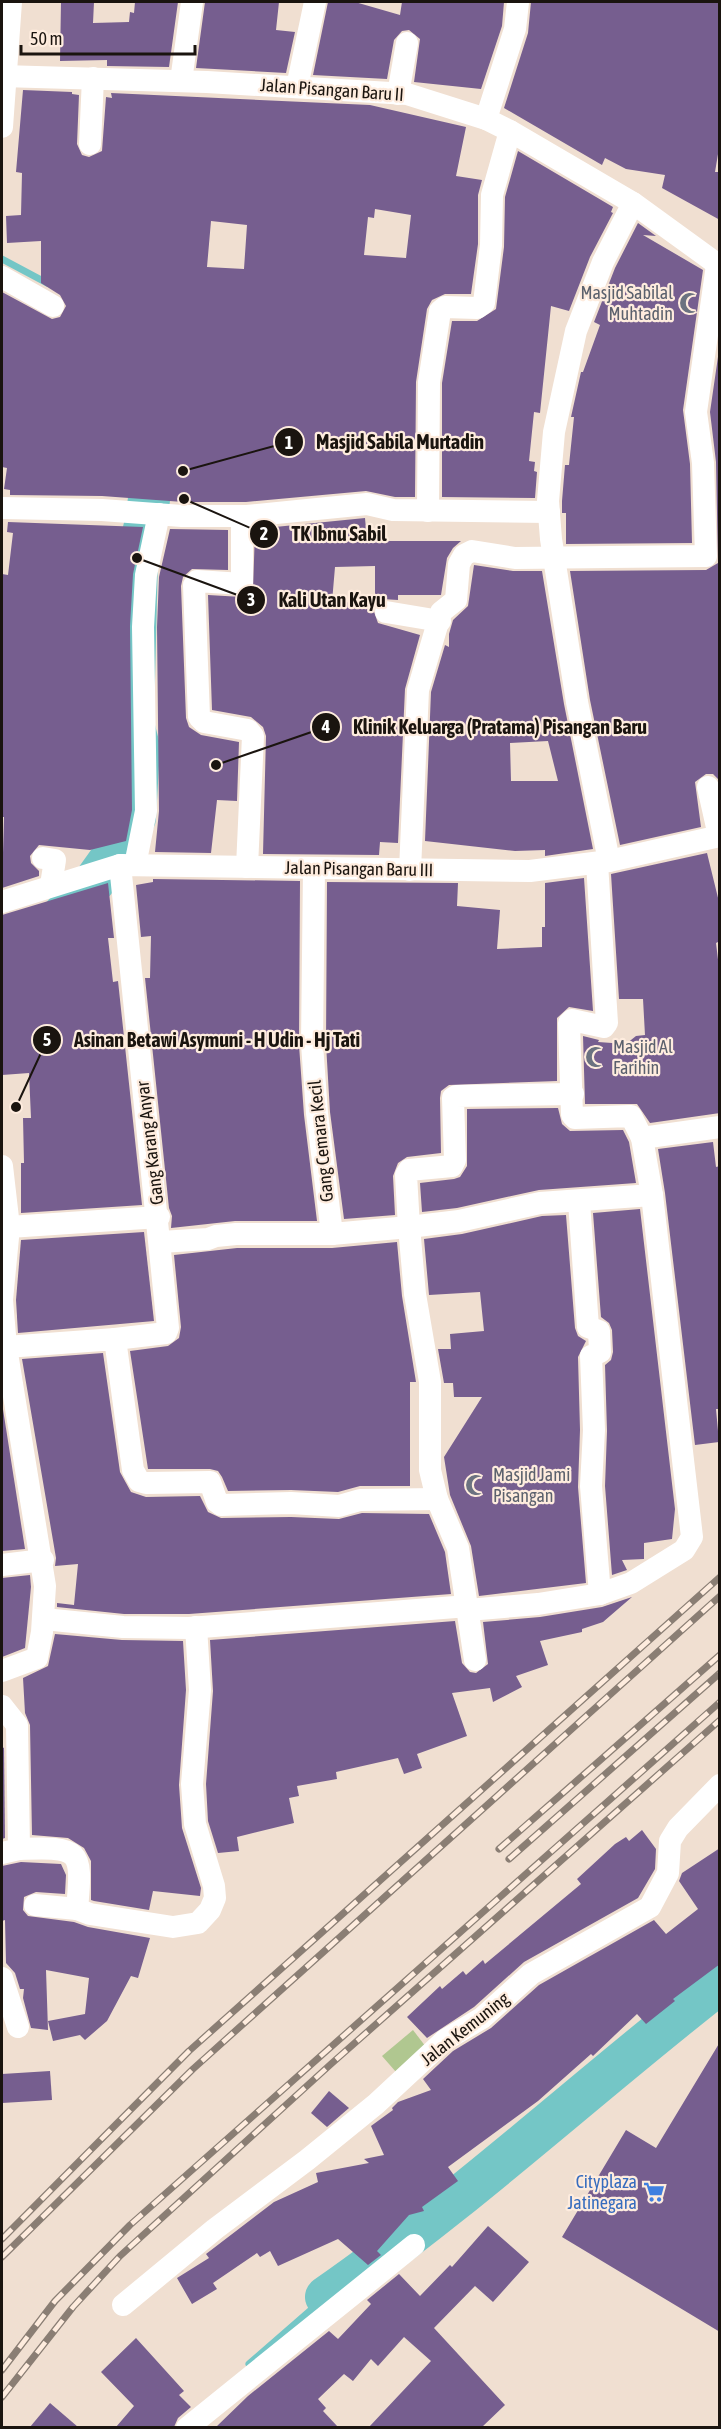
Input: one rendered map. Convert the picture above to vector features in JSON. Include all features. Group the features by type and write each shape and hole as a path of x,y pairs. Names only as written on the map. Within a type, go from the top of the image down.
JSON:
{"street":[{"path":"2,127 11,2"},
{"path":"182,81 192,2"},
{"path":"297,87 315,2"},
{"path":"486,119 515,29 518,2"},
{"path":"398,94 407,43"},
{"name":"Jalan Pisangan Baru II","path":"4,76 182,81 398,94 486,119 510,131 633,203 718,265"},
{"path":"90,144 93,78"},
{"path":"428,510 429,382 440,311 445,307 477,308 484,303 491,245 492,195 510,131"},
{"path":"44,1619 123,1627 196,1627 537,1605 600,1594 631,1583 690,1545 692,1537 652,1195 642,1138 631,1116 576,1118 572,1115 569,1023 572,1020 604,1027 607,1023 603,862 554,559 549,512 554,432 576,331 603,262 633,203"},
{"path":"410,870 418,690 443,609 456,600 459,564 464,555 472,551 515,558 554,559 713,556 696,412 718,265"},
{"path":"2,276 53,306"},
{"path":"2,508 242,516 321,511 367,504 393,510 549,512"},
{"name":"Gang Karang Anyar","path":"115,1339 166,1333 168,1328 159,1217 118,866 146,811 143,687 151,514"},
{"path":"242,516 242,584 197,581 194,585 199,717 204,722 248,730 253,736 247,867"},
{"path":"386,612 440,621"},
{"path":"708,787 719,836"},
{"name":"Jalan Pisangan Baru III","path":"2,902 118,866 530,871 603,862 719,836"},
{"path":"43,858 54,860 51,885"},
{"name":"Gang Cemara Kecil","path":"314,868 311,943 312,1044 317,1113 332,1234"},
{"path":"475,1660 458,1548 437,1499 430,1470 430,1382 415,1294 406,1175 409,1170 452,1166 455,1160 453,1098 456,1096 573,1094"},
{"path":"642,1138 720,1127"},
{"path":"2,1166 9,1227 3,1280 6,1347 37,1539 43,1560 45,1586 44,1619 37,1658 2,1671"},
{"path":"160,1242 208,1239 236,1234 332,1234 409,1227 459,1221 540,1203 652,1195"},
{"path":"579,1202 588,1327 599,1331 599,1354 591,1356 589,1367 594,1430 591,1486 600,1594"},
{"path":"9,1227 159,1217"},
{"path":"6,1347 115,1339 133,1470 139,1481 146,1484 210,1482 217,1502 221,1505 291,1503 339,1506 360,1500 437,1499"},
{"path":"2,1564 43,1560"},
{"path":"34,1905 77,1909 148,1924 185,1926 198,1923 210,1910 215,1898 214,1886 195,1824 192,1784 200,1690 196,1627"},
{"path":"2,1707 17,1725 10,1851 64,1850 78,1858 77,1909"},
{"name":"Jalan Kemuning","path":"123,2305 214,2229 308,2160 367,2111 445,2040 482,2018 531,1974 650,1907 668,1873 670,1841 678,1828 720,1785"},
{"path":"2,1978 18,2027"},
{"path":"187,2427 414,2246"}],"green space":[{"path":"413,2030 426,2047 396,2072 382,2056"}],"building":[{"path":"61,2 94,2 93,23 129,22 130,12 134,13 135,2 178,2 169,67 107,66 107,60 60,61"},
{"path":"205,2 279,2 276,30 295,32 286,73 196,68"},
{"path":"328,2 355,2 400,15 402,2 504,2 502,26 481,89 414,82 420,39 409,30 402,31 394,40 387,79 313,75"},
{"path":"531,2 720,2 720,142 715,172 720,172 720,220 662,188 665,175 626,169 605,158 602,165 504,108 528,33"},
{"path":"23,90 72,92 72,94 79,95 77,144 82,155 89,157 102,151 106,97 112,98 111,93 370,105 466,127 456,176 482,180 478,195 478,244 471,294 445,294 432,300 427,309 416,382 415,497 395,497 366,491 246,502 183,502 102,496 10,495 10,490 4,489 7,468 2,467 2,292 52,319 60,317 66,306 60,295 41,283 41,241 7,243 6,216 21,215 22,173 16,172","holes":["375,209 411,215 406,258 364,255 368,217 374,218","211,221 247,225 244,269 207,267"]},
{"path":"518,151 613,207 611,212 613,213 590,257 569,311 551,306 540,413 534,412 529,461 535,462 534,471 537,472 535,498 442,497 442,383 452,321 477,321 496,309 504,247 505,197"},
{"path":"638,223 656,236 643,235 703,270 683,410 690,464 692,543 566,544 566,513 562,513 565,465 569,465 574,417 571,417 581,372 583,372 600,325 594,322 615,268"},
{"path":"720,343 720,781 713,774 706,774 695,782 701,827 620,845 590,700 570,571 706,570 718,563 716,462 710,412"},
{"path":"365,518 367,541 461,541 447,558 441,595 398,595 398,600 382,599 373,609 378,623 420,635 405,689 398,843 380,842 379,855 263,854 266,736 263,727 251,717 212,710 208,595 242,597 253,591 255,529","holes":["375,566 375,603 332,602 335,567"]},
{"path":"8,522 143,527 133,574 130,626 132,810 126,841 90,850 39,845 30,856 31,863 39,871 39,876 2,888 4,817 2,817 2,574 8,575 13,533 7,532"},
{"path":"170,529 228,530 228,570 192,569 183,577 181,586 186,718 189,727 201,735 239,742 237,801 217,800 211,853 155,852 159,811 157,627 159,577"},
{"path":"474,565 513,571 542,571 564,704 593,849 545,856 545,850 515,851 425,841 431,692 445,645 449,647 449,634 453,620 468,606","holes":["548,741 558,781 511,781 510,743"]},
{"path":"707,853 720,906 720,941 716,943 720,976 720,1113 650,1123 637,1104 585,1104 583,1036 599,1040 598,1042 626,1044 636,1036 645,1035 643,999 619,999 611,874"},
{"path":"584,878 593,1011 569,1007 557,1018 557,1081 449,1085 441,1091 440,1098 441,1153 407,1157 398,1163 393,1176 395,1215 344,1219 330,1112 326,1044 327,882 458,883 457,906 500,910 497,949 542,947 542,927 545,927 545,883"},
{"path":"153,879 300,881 299,1045 304,1115 317,1221 235,1221 171,1228 172,1216 169,1208 145,978 150,978 151,936 141,937 136,885 153,882"},
{"path":"108,883 114,938 108,938 113,982 118,981 142,1205 21,1213 21,1163 24,1163 23,1118 31,1118 29,1073 2,1075 2,915"},
{"path":"558,1108 562,1124 570,1131 623,1130 629,1142 636,1183 539,1190 457,1208 422,1212 420,1183 460,1177 467,1166 467,1109"},
{"path":"713,1142 716,1167 720,1166 720,1409 716,1409 719,1442 695,1445 658,1149"},
{"path":"640,1209 675,1509 672,1539 644,1543 644,1559 622,1560 627,1570 612,1575 605,1486 607,1431 605,1365 611,1360 613,1352 612,1330 609,1323 601,1317 593,1213"},
{"path":"566,1215 575,1328 578,1336 586,1341 578,1357 580,1430 578,1487 586,1583 479,1596 471,1546 450,1495 444,1457 482,1397 454,1397 453,1383 444,1383 438,1349 451,1349 450,1334 484,1331 480,1292 429,1295 424,1239 462,1234 542,1216"},
{"path":"144,1232 154,1321 18,1333 16,1300 21,1240"},
{"path":"397,1242 402,1296 416,1382 410,1382 410,1486 360,1486 338,1492 228,1491 218,1471 148,1469 130,1351 168,1346 179,1338 181,1327 174,1255 237,1248 332,1248"},
{"path":"103,1353 120,1472 131,1492 146,1497 200,1496 208,1512 221,1518 339,1519 362,1513 429,1514 445,1552 451,1594 189,1614 124,1614 57,1607 57,1603 74,1605 78,1564 55,1566 56,1558 22,1359"},
{"path":"2,1403 25,1549 2,1551"},
{"path":"30,1575 31,1587 25,1648 2,1657 2,1578"},
{"path":"632,1597 603,1622 582,1629 582,1632 540,1641 548,1665 516,1676 522,1687 493,1702 490,1688 452,1693 467,1736 417,1754 422,1768 404,1774 398,1758 336,1772 337,1779 297,1786 299,1796 289,1798 294,1823 237,1837 239,1851 218,1853 208,1821 206,1784 213,1691 210,1640 455,1621 462,1663 470,1672 476,1673 488,1664 483,1622 540,1617 602,1607"},
{"path":"55,1634 122,1640 183,1641 186,1690 179,1785 182,1828 201,1888 200,1896 153,1891 149,1910 91,1900 91,1861 84,1848 68,1838 32,1835 30,1725 25,1713 23,1678 48,1666"},
{"path":"2,1747 4,1748 5,1838 2,1839"},
{"path":"642,1830 656,1849 655,1869 638,1898 524,1962 474,2007 427,2038 407,2017 440,1986 442,1989 463,1971 466,1975 483,1960 485,1964 581,1884 577,1879 615,1844 626,1837 629,1841"},
{"path":"720,1848 720,1964 673,1999 675,2001 646,2024 637,2014 593,2056 591,2054 538,2101 448,2167 458,2181 422,2207 424,2211 409,2215 377,2251 381,2255 368,2265 338,2239 278,2266 270,2251 260,2257 257,2253 213,2283 217,2289 192,2304 177,2278 209,2258 206,2254 274,2202 318,2182 316,2173 369,2163 364,2159 384,2155 371,2126 393,2110 392,2108 398,2102 431,2090 423,2079 453,2051 491,2028 539,1985 654,1920 666,1934 698,1909 679,1881 682,1873"},
{"path":"21,1862 61,1864 66,1875 65,1894 36,1892 24,1897 23,1910 28,1916 74,1922 88,1927 150,1938 138,1978 131,1976 107,2021 85,2040 80,2035 53,2041 48,2021 85,2014 89,1978 46,1970 48,2030 31,2028 23,1998 24,1989 20,1989 15,1973 6,1963 5,1920 2,1921 2,1866"},
{"name":"Cityplaza Jatinegara","path":"720,2042 720,2332 562,2237 626,2130 656,2148"},
{"path":"50,2071 52,2100 2,2103 2,2074"},
{"path":"329,2091 349,2108 327,2127 311,2113"},
{"path":"488,2226 529,2262 493,2302 475,2286 434,2328 505,2405 482,2427 369,2427 431,2361 404,2337 378,2366 371,2359 353,2381 344,2374 318,2399 326,2408 323,2411 338,2427 216,2427 248,2396 329,2331 338,2339 371,2304 367,2300 399,2274 420,2296 450,2265 452,2267"},
{"path":"136,2338 184,2391 179,2395 191,2407 178,2418 174,2427 116,2427 134,2406 101,2372"},
{"path":"50,2403 78,2427 30,2427"}],"waterway":[{"path":"2,259 47,283"},
{"path":"2,980 94,882 119,847 135,818 139,747 130,712 134,680 137,558 145,525 158,442"},
{"path":"326,2297 476,2183 720,1983"},
{"path":"249,2364 326,2297"}],"railway":[{"path":"2,2239 189,2051 720,1577"},
{"path":"2,2257 193,2069 720,1596"},
{"path":"499,1849 720,1655"},
{"path":"509,1859 720,1673"},
{"path":"2,2370 55,2301 130,2225 720,1702"},
{"path":"2,2397 73,2307 120,2256 331,2064 720,1720"}],"place":[{"name":"Masjid Sabilal Muhtadin","path":"690,303"},
{"name":"Masjid Sabila Murtadin","path":"183,471"},
{"name":"TK Ibnu Sabil","path":"184,499"},
{"name":"Kali Utan Kayu","path":"137,558"},
{"name":"Klinik Keluarga (Pratama) Pisangan Baru","path":"216,765"},
{"name":"Masjid Al Farihin","path":"596,1057"},
{"name":"Asinan Betawi Asymuni - H Udin - Hj Tati","path":"16,1107"},
{"name":"Masjid Jami Pisangan","path":"476,1485"},
{"name":"Cityplaza Jatinegara","path":"654,2192"}]}
